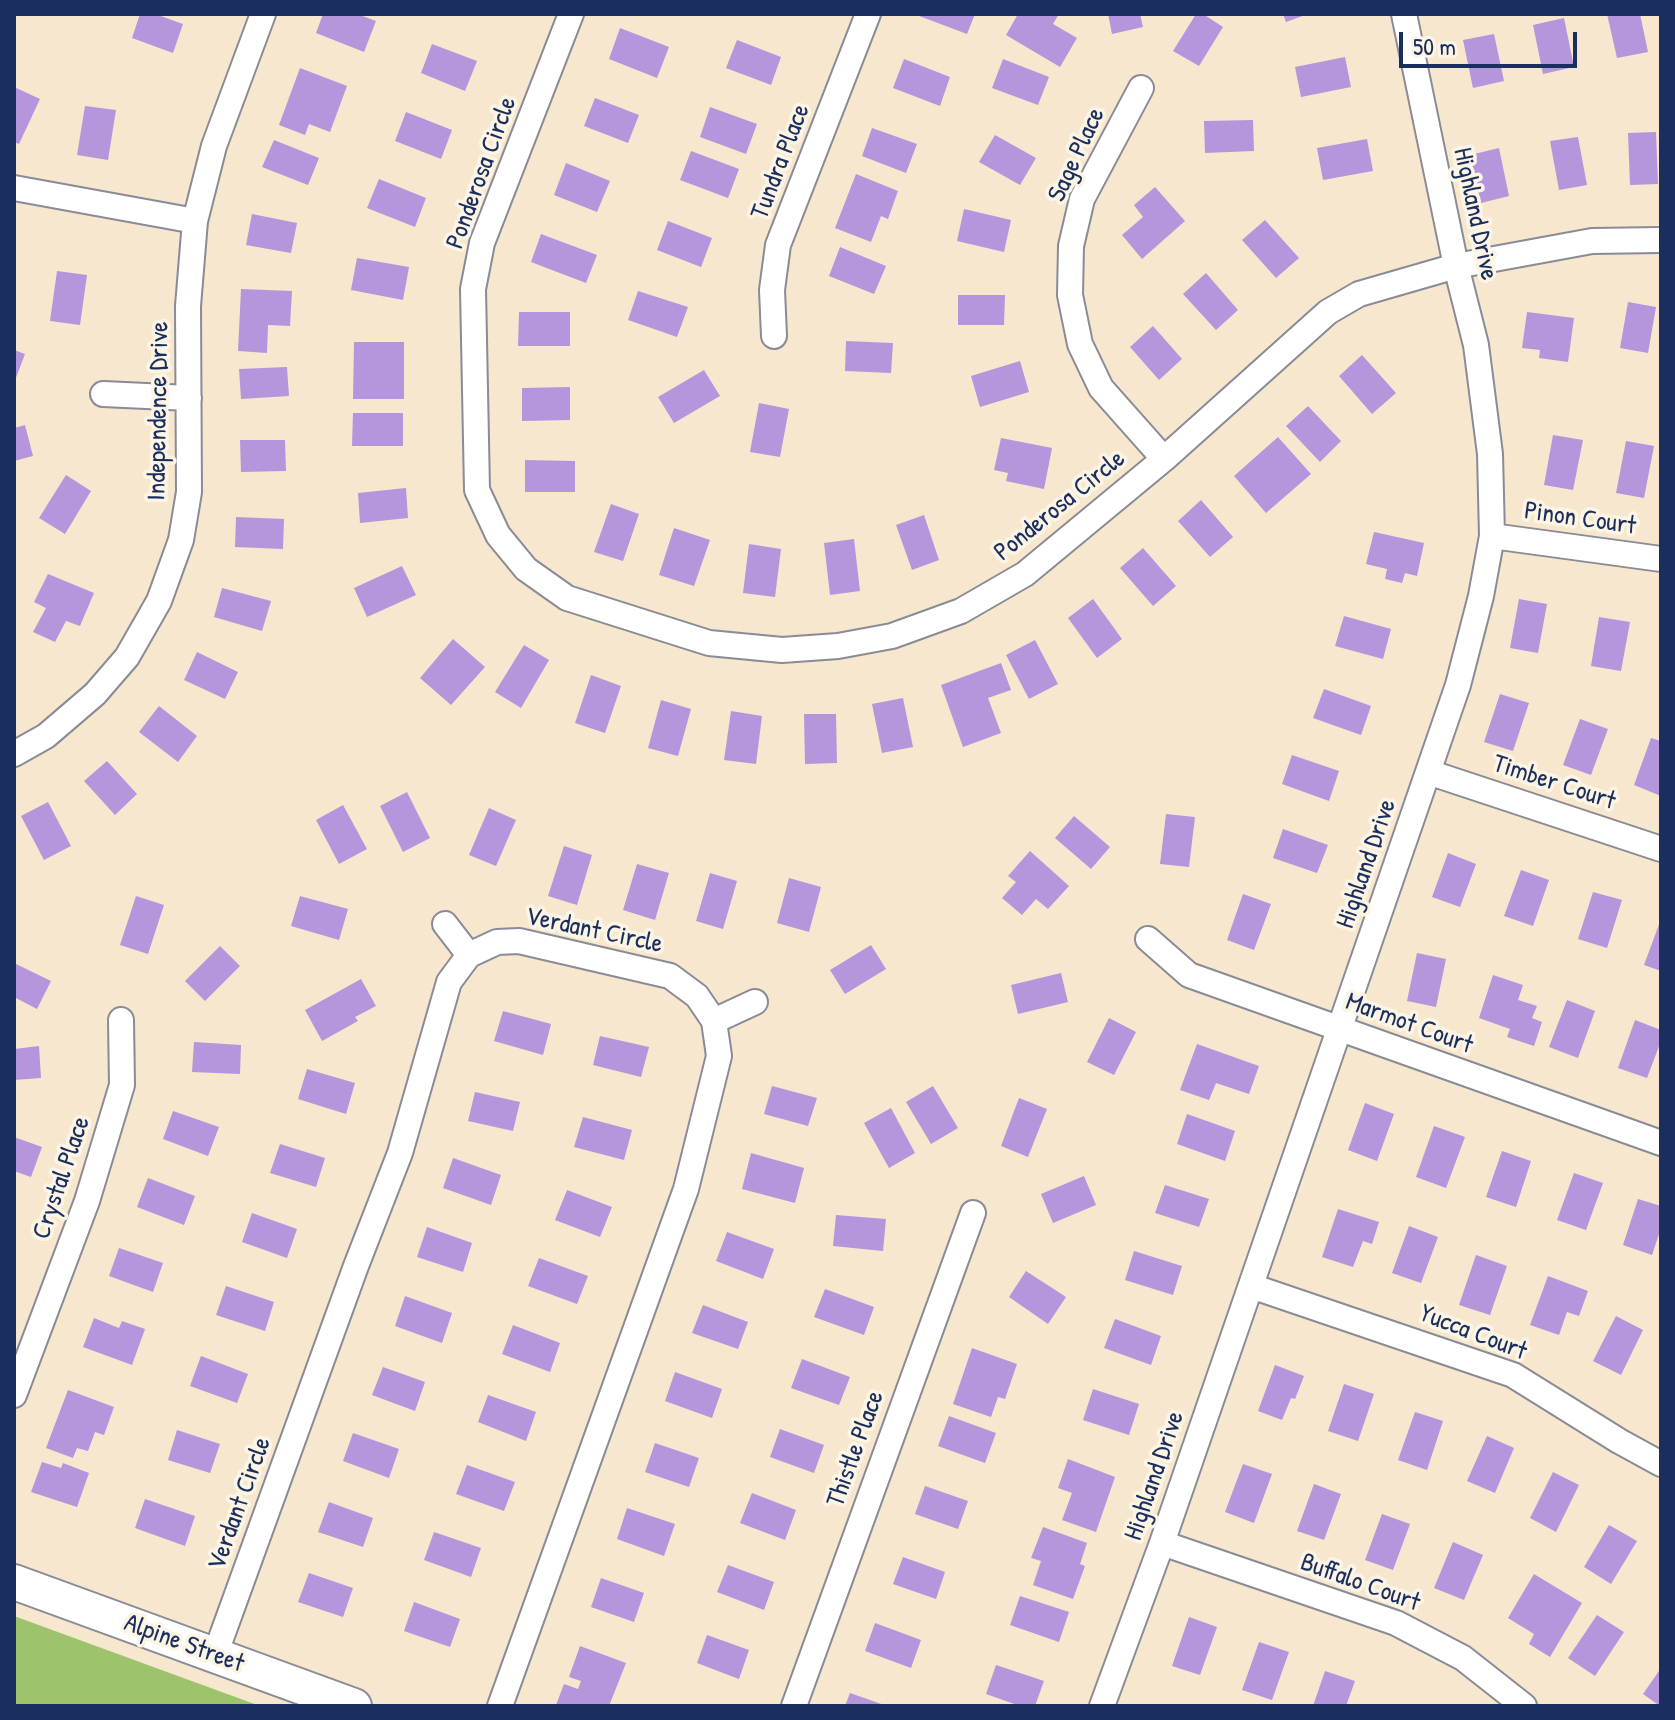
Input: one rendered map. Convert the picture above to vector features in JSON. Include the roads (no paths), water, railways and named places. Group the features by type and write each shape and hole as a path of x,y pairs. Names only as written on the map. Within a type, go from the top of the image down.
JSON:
{"street":[{"name":"Independence Drive","path":"14,754 46,736 95,694 127,657 159,601 181,540 189,492 188,306 195,221 214,146 263,14"},
{"name":"Ponderosa Circle","path":"571,14 482,243 473,289 477,490 498,535 526,569 567,598 709,643 782,650 838,646 892,636 961,611 1025,574 1164,459 1328,312 1359,294 1456,266 1592,241 1661,240"},
{"name":"Tundra Place","path":"774,336 772,290 778,245 868,14"},
{"name":"Highland Drive","path":"1102,1706 1162,1543 1458,685 1481,596 1492,536 1490,454 1476,345 1456,266 1404,14"},
{"name":"Sage Place","path":"1141,88 1082,199 1071,246 1070,295 1080,344 1101,388 1164,459"},
{"path":"14,188 195,221"},
{"path":"103,394 189,398"},
{"name":"Pinon Court","path":"1492,536 1661,559"},
{"name":"Timber Court","path":"1428,772 1661,849"},
{"path":"445,924 469,955"},
{"name":"Marmot Court","path":"1148,939 1189,975 1661,1143"},
{"name":"Verdant Circle","path":"215,1655 400,1153 449,982 469,955 497,942 519,941 670,976 697,996 714,1021"},
{"path":"500,1706 686,1189 717,1072 719,1056 714,1021 755,1002"},
{"name":"Crystal Place","path":"14,1395 87,1201 122,1085 121,1020"},
{"name":"Thistle Place","path":"794,1706 973,1213"},
{"name":"Yucca Court","path":"1251,1286 1513,1375 1661,1464"},
{"name":"Buffalo Court","path":"1162,1543 1396,1623 1463,1658 1524,1706"},
{"name":"Alpine Street","path":"14,1582 354,1706"}]}
